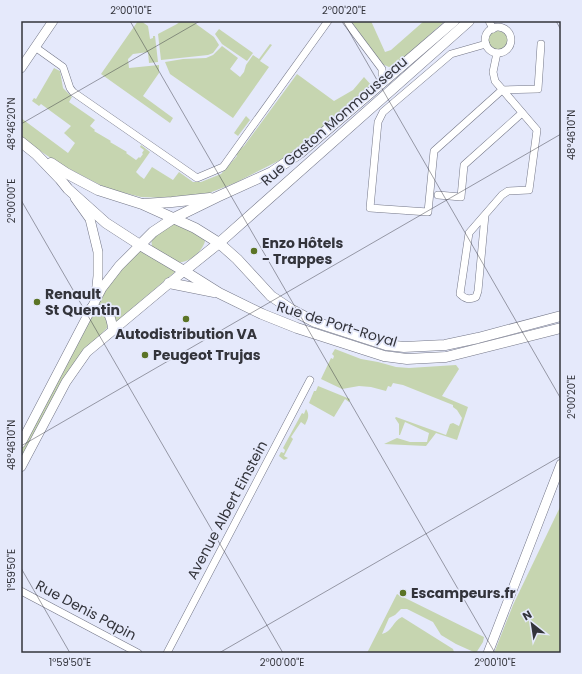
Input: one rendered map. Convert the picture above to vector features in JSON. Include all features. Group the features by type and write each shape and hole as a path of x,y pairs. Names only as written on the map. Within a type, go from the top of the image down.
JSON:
{"main road":[{"name":"Rue Gaston Monmousseau","path":"140,245 153,232 174,218 272,172 300,153 454,21"},
{"name":"Rue Gaston Monmousseau","path":"184,271 219,243 469,21"},
{"name":"Rue de Port-Royal","path":"21,142 36,154 66,173 98,190 142,204 195,228 219,243 271,296 292,310 315,322 386,345 404,347 445,345 478,338 561,316"},
{"name":"Rue de Port-Royal","path":"36,154 68,189 106,223 219,293 262,314 297,328 384,356 407,359 446,357 561,328"},
{"path":"142,204 217,197"},
{"path":"168,283 219,293"}],"street":[{"path":"21,68 53,21"},
{"path":"35,47 63,67 70,88 73,92 197,178 223,167 328,21"},
{"path":"346,21 382,69 382,83"},
{"path":"489,21 493,29"},
{"path":"502,28 509,33 511,41 508,49 501,53 490,50 486,44 485,40 488,33 493,29 502,28"},
{"path":"486,44 451,54 383,112 378,122 370,208 428,212 434,151 502,90 538,89 541,44"},
{"path":"485,215 478,291 476,298 464,298 460,294 469,233 502,195 508,191 529,190 537,130 495,81 493,72 497,53"},
{"path":"382,69 395,72"},
{"path":"438,195 461,197 464,165 522,113"},
{"path":"68,189 90,219 98,252 98,276 93,305"},
{"path":"21,443 102,288 119,266 140,245"},
{"path":"21,467 66,382 87,352 184,271"},
{"path":"93,305 102,309 110,316 113,330"},
{"name":"Avenue Albert Einstein","path":"167,653 310,380"},
{"path":"488,653 561,464"},
{"name":"Rue Denis Papin","path":"21,591 138,653"}],"green space":[{"path":"138,21 141,21 148,26 150,39 155,36 158,62 149,63 148,52 133,54 128,59 129,68 159,65 159,73 143,96 173,118 170,123 101,74"},
{"path":"180,21 192,21 214,37 219,45 213,53 208,55 161,60 158,34"},
{"path":"351,21 371,21 385,52 391,50 424,21 445,21 398,63 389,67 382,64"},
{"path":"219,29 253,53 247,61 222,44 215,34"},
{"path":"498,31 505,34 508,41 505,48 498,51 491,48 488,41 491,34"},
{"path":"270,44 272,45 260,61 269,67 233,118 170,74 165,62 183,59 206,58 213,55 222,46 238,58 230,69 240,77 253,55 259,59"},
{"path":"54,68 60,71 63,88 72,97 69,102 95,120 90,126 95,130 94,131 127,152 126,153 136,160 143,154 142,153 144,150 140,147 141,145 150,152 136,172 140,176 144,179 152,167 173,180 179,172 193,182 201,182 221,174 237,156 235,153 244,146 297,74 334,101 353,90 364,77 372,86 290,155 235,183 209,193 167,198 141,197 108,189 58,163 21,136 21,118 68,153 75,143 64,133 71,126 41,104 39,106 32,101 34,98 36,99"},
{"path":"246,116 250,120 238,136 234,133"},
{"path":"174,223 202,237 205,241 198,253 186,261 178,262 152,247 154,237"},
{"path":"140,249 176,271 116,322 96,306 111,282"},
{"path":"95,312 106,315 109,323 107,328 83,353 21,460 21,448 91,315"},
{"path":"335,349 361,359 396,367 409,368 456,365 459,369 442,396 468,407 457,440 436,433 426,446 384,444 397,438 410,442 427,442 429,433 405,422 399,435 399,424 395,418 396,417 446,435 450,424 453,423 459,426 462,418 453,405 403,385 393,383 391,387 388,386 386,391 371,387 359,386 342,389 321,379 331,358 333,359 334,356 332,354"},
{"path":"318,386 350,399 349,402 345,399 334,417 309,403"},
{"path":"306,409 308,415 307,421 305,425 301,422 291,437 293,439 284,456 288,458 284,460 279,456 281,452 284,453 285,450 283,448 302,413 304,414"},
{"path":"561,505 561,653 494,653 513,605"},
{"path":"397,594 484,637 483,642 476,653 441,635 433,622 407,609 401,609 389,618 382,634 388,631 396,621 402,617 453,649 454,652 367,653"}],"place":[{"name":"Enzo Hôtels - Trappes","path":"254,251"},
{"name":"Renault St Quentin","path":"37,302"},
{"name":"Autodistribution VA","path":"186,319"},
{"name":"Peugeot Trujas","path":"145,355"},
{"name":"Escampeurs.fr","path":"403,593"}]}
